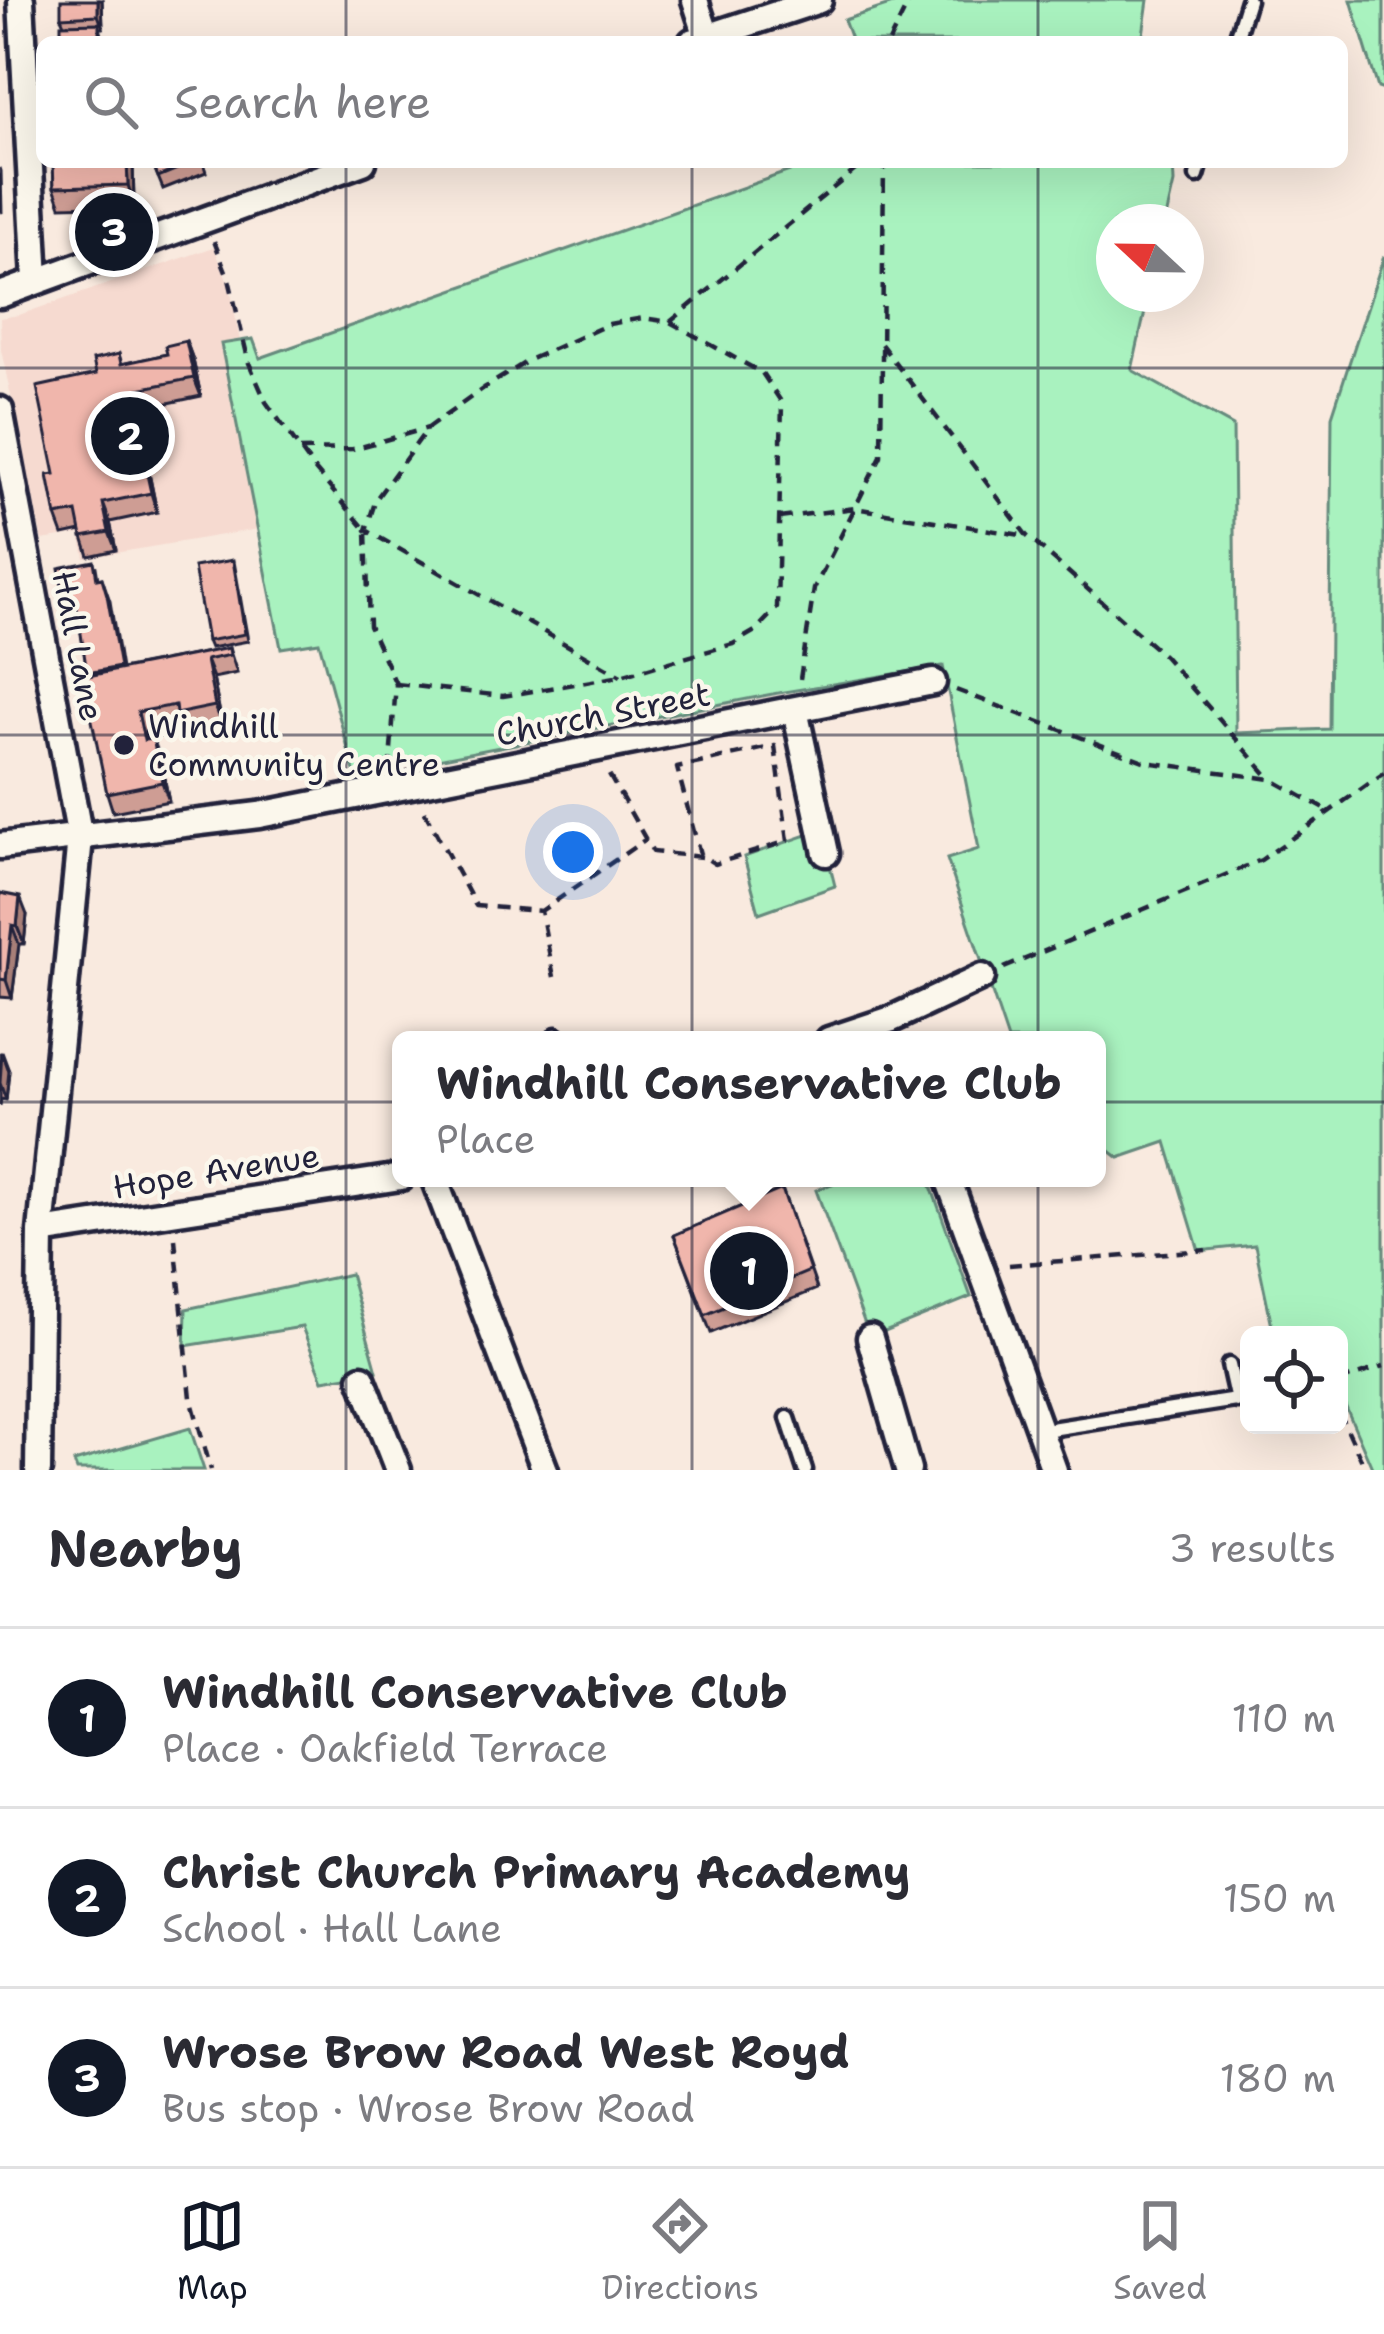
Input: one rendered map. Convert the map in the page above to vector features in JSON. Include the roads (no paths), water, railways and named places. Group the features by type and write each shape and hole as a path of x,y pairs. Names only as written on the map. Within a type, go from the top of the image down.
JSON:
{"street":[{"path":"20,0 36,280"},
{"path":"694,0 700,36"},
{"path":"709,36 819,0"},
{"path":"0,295 347,168"},
{"name":"Hall Lane","path":"0,410 80,838 41,1232 38,1470"},
{"name":"Church Street","path":"0,846 259,815 934,682"},
{"path":"795,710 826,853"},
{"path":"895,1030 982,977"},
{"name":"Hope Avenue","path":"41,1232 392,1178"},
{"path":"437,1187 545,1470"},
{"path":"951,1187 1054,1470"},
{"path":"870,1338 908,1470"},
{"path":"362,1378 398,1470"}],"lane":[{"path":"1237,36 1248,0"},
{"path":"1229,1365 1240,1392"},
{"path":"1037,1431 1240,1400"},
{"path":"788,1418 805,1470"}],"place":[{"name":"Wrose Brow Road West Royd","path":"114,232"},
{"name":"Christ Church Primary Academy","path":"130,436"},
{"name":"Windhill Community Centre","path":"124,745"},
{"name":"Windhill Conservative Club","path":"749,1271"}]}
